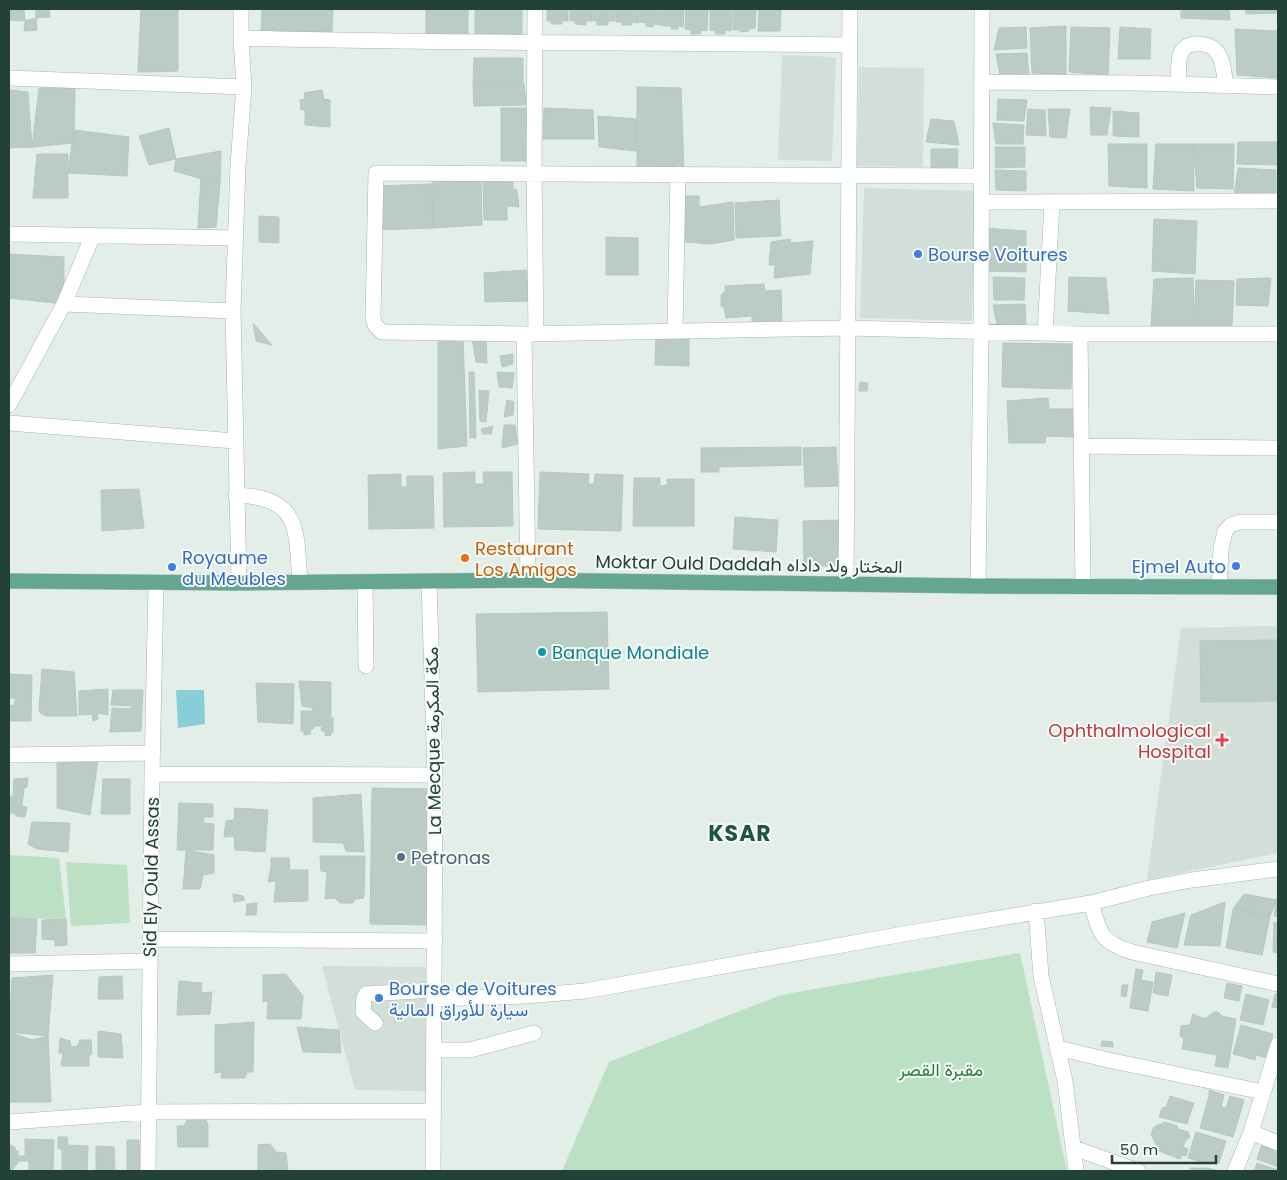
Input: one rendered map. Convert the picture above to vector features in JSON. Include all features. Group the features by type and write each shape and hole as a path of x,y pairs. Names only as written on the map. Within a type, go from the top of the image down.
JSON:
{"main road":[{"name":"Moktar Ould Daddah المختار ولد داداه","path":"9,581 239,583 528,580 978,586 1278,587"}],"street":[{"path":"239,583 233,311 238,165 244,87 240,38 241,9"},
{"path":"528,580 535,9"},
{"path":"846,584 850,9"},
{"path":"978,586 982,9"},
{"path":"240,38 379,42 849,45"},
{"path":"1179,85 1180,54 1190,44 1198,44 1210,46 1217,51 1221,59 1226,86"},
{"path":"9,78 244,87"},
{"path":"982,82 1278,87"},
{"path":"981,176 376,173 373,318 382,332 530,334 848,328 1080,334 1278,334"},
{"path":"675,331 678,174"},
{"path":"981,202 1278,201"},
{"path":"1045,333 1052,203"},
{"path":"9,234 235,238"},
{"path":"10,400 64,304 93,235"},
{"path":"64,304 233,311"},
{"path":"1080,334 1082,586"},
{"path":"9,423 235,441"},
{"path":"1082,446 1278,448"},
{"path":"236,495 252,495 268,499 282,507 292,520 296,536 300,582"},
{"path":"1220,587 1221,549 1225,531 1240,522 1278,522"},
{"name":"Sid Ely Ould Assas","path":"148,1171 156,582"},
{"path":"365,582 366,666"},
{"name":"La Mecque مكة المكرمة","path":"429,582 435,775 433,1171"},
{"path":"9,755 153,753"},
{"path":"152,774 435,775"},
{"path":"375,1023 363,1012 366,994 526,996 585,991 1036,911 1091,903 1149,888 1192,880 1278,869"},
{"path":"1091,903 1098,929 1106,940 1116,947 1278,984"},
{"path":"1036,911 1041,976 1065,1081 1076,1171"},
{"path":"150,939 435,941"},
{"path":"9,964 150,961"},
{"path":"434,1050 470,1050 534,1033"},
{"path":"1235,1171 1251,1132 1278,1045"},
{"path":"1058,1048 1263,1092"},
{"path":"9,1122 148,1112 434,1111"},
{"path":"1251,1132 1278,1143"},
{"path":"1074,1148 1138,1171"}],"shaded area":[{"path":"782,55 836,57 832,161 778,160"},
{"path":"859,67 924,68 923,167 857,166"},
{"name":"Bourse Voitures","path":"864,188 976,191 972,321 860,318"},
{"name":"Ophthalmological Hospital","path":"1278,626 1278,853 1147,880 1181,628"},
{"name":"Bourse de Voitures سيارة للأوراق المالية","path":"322,966 429,967 426,1091 355,1090"}],"green space":[{"path":"9,855 59,858 66,919 9,918"},
{"path":"66,862 127,865 130,923 71,926"},
{"name":"مقبرة القصر","path":"1020,953 1067,1171 562,1171 609,1062 781,995"}],"water":[{"path":"176,690 204,690 205,724 178,728"}],"building":[{"path":"9,9 24,10 25,21 9,20 11,10"},
{"path":"36,9 49,9 50,17 36,18"},
{"path":"141,9 178,9 178,71 138,72"},
{"path":"262,9 333,9 332,32 261,32"},
{"path":"426,9 468,9 468,38 426,36"},
{"path":"475,9 522,9 522,43 475,39"},
{"path":"547,9 568,9 568,21 562,21 562,24 551,24 551,21 547,21"},
{"path":"570,9 592,9 592,21 586,21 586,25 575,24 575,21 570,21"},
{"path":"593,9 615,9 615,21 608,21 608,25 597,25 597,21 593,21"},
{"path":"616,9 639,9 639,23 632,22 632,25 622,25 622,22 616,22"},
{"path":"640,9 662,9 662,25 654,24 653,27 646,26 646,23 640,22"},
{"path":"663,9 684,9 683,27 678,26 678,29 671,29 671,26 663,26"},
{"path":"686,9 708,9 707,31 701,30 700,34 691,34 691,30 685,29"},
{"path":"710,9 732,9 731,31 725,30 725,34 716,34 715,31 710,30"},
{"path":"733,9 756,9 755,28 740,32 740,30 733,30"},
{"path":"759,9 781,9 780,31 758,31"},
{"path":"1181,9 1229,9 1230,20 1181,18"},
{"path":"1245,9 1278,9 1278,13 1246,14"},
{"path":"36,18 37,30 24,31 25,21"},
{"path":"1066,26 1066,74 1032,73 1030,28"},
{"path":"1026,27 1027,48 994,50 999,28"},
{"path":"1071,27 1110,28 1108,75 1069,72"},
{"path":"1120,27 1151,29 1150,59 1118,59"},
{"path":"1235,29 1278,31 1278,78 1237,75"},
{"path":"1027,53 1029,77 1000,75 996,54"},
{"path":"474,58 523,58 523,83 473,83"},
{"path":"473,83 524,84 526,105 474,106"},
{"path":"637,87 681,88 684,172 637,169"},
{"path":"39,88 75,88 74,143 32,147"},
{"path":"9,90 28,92 32,147 9,148"},
{"path":"322,90 324,99 330,100 330,127 305,125 305,110 301,110 300,100 305,99 304,93"},
{"path":"998,99 1027,100 1024,121 997,120"},
{"path":"1090,107 1111,108 1107,135 1091,135"},
{"path":"501,108 532,108 532,161 501,161"},
{"path":"544,108 593,110 594,139 543,139"},
{"path":"1028,109 1045,110 1046,136 1026,135"},
{"path":"1048,109 1070,109 1066,138 1050,137"},
{"path":"1113,111 1139,113 1139,137 1113,136"},
{"path":"598,116 637,119 636,151 599,147"},
{"path":"931,119 954,121 959,145 926,142"},
{"path":"993,123 1024,125 1023,144 996,144"},
{"path":"169,128 176,159 149,165 139,136"},
{"path":"74,130 129,137 127,176 68,173"},
{"path":"1238,142 1277,142 1278,165 1237,164"},
{"path":"1108,144 1147,144 1147,188 1109,186"},
{"path":"1156,144 1193,144 1194,191 1153,189"},
{"path":"1193,144 1234,144 1233,189 1197,188"},
{"path":"995,147 1025,147 1025,167 996,168"},
{"path":"931,149 958,149 957,171 931,171"},
{"path":"221,151 220,184 174,171 176,159"},
{"path":"37,154 68,154 68,198 33,198"},
{"path":"1238,168 1276,170 1276,195 1234,196"},
{"path":"995,170 1026,171 1026,191 996,190"},
{"path":"201,178 220,184 216,227 198,228"},
{"path":"432,178 481,181 482,225 433,228"},
{"path":"483,181 513,181 513,189 517,190 519,207 507,206 507,220 484,220"},
{"path":"431,184 433,228 378,230 379,186"},
{"path":"684,196 699,196 699,207 733,202 734,240 711,244 685,242"},
{"path":"779,200 781,236 736,238 735,203"},
{"path":"259,216 279,217 279,243 259,242"},
{"path":"1154,219 1197,221 1195,274 1152,271"},
{"path":"984,228 1026,231 1026,272 985,271"},
{"path":"606,237 638,238 638,275 606,275"},
{"path":"790,239 791,243 813,241 810,274 774,278 775,265 769,265 771,242"},
{"path":"9,254 64,257 64,304 9,298"},
{"path":"526,270 529,301 485,302 484,273"},
{"path":"993,277 1025,278 1024,300 994,300"},
{"path":"1069,277 1106,278 1109,314 1068,311"},
{"path":"1193,278 1194,329 1151,326 1154,279"},
{"path":"1271,278 1268,306 1236,305 1237,279"},
{"path":"1196,280 1234,281 1232,327 1194,326"},
{"path":"764,284 765,291 781,290 782,326 765,326 765,321 752,323 752,316 726,318 724,307 721,306 721,295 725,291 725,286"},
{"path":"1025,304 1026,326 997,325 993,305"},
{"path":"253,323 272,345 256,341"},
{"path":"656,336 689,336 689,366 655,365"},
{"path":"472,338 486,339 487,363 476,362"},
{"path":"463,339 467,446 438,449 438,340"},
{"path":"1003,343 1072,344 1071,389 1002,387"},
{"path":"513,354 513,364 502,367 500,356"},
{"path":"469,372 474,372 476,438 470,438"},
{"path":"497,372 514,373 512,388 499,387"},
{"path":"860,382 868,383 867,391 859,391"},
{"path":"479,390 489,391 486,422 480,421"},
{"path":"1048,398 1049,409 1074,409 1073,437 1046,436 1045,443 1009,443 1007,401"},
{"path":"507,400 514,402 513,415 504,417"},
{"path":"504,425 515,425 518,444 502,448"},
{"path":"493,426 491,434 483,434 481,429"},
{"path":"801,447 801,465 719,467 719,472 701,472 701,448"},
{"path":"836,447 838,486 805,487 803,448"},
{"path":"475,472 475,484 484,484 483,472 512,472 513,526 444,527 443,473"},
{"path":"540,472 589,474 588,484 594,484 595,474 623,475 621,531 538,529"},
{"path":"401,474 401,487 407,487 407,476 433,476 434,528 369,529 368,475"},
{"path":"634,478 660,478 660,486 667,485 667,479 694,479 694,526 633,526"},
{"path":"139,489 144,528 102,531 101,490"},
{"path":"735,517 778,520 776,552 733,549"},
{"path":"840,520 840,566 804,566 803,521"},
{"name":"Banque Mondiale","path":"607,612 609,689 478,692 476,614"},
{"path":"1278,640 1278,701 1201,702 1200,641"},
{"path":"42,669 74,672 77,716 46,716 40,713"},
{"path":"9,674 32,675 31,721 11,721 9,706 14,705 16,698 9,698"},
{"path":"299,681 331,682 333,732 331,732 331,735 325,736 325,732 321,730 322,726 314,726 310,730 311,734 304,735 304,731 301,731 301,711 312,711 313,708 302,706"},
{"path":"256,683 294,684 293,724 258,722"},
{"path":"108,689 108,715 97,713 98,719 93,721 92,714 79,715 79,691"},
{"path":"113,690 143,690 141,731 110,732 112,708 131,709 132,706 111,705"},
{"path":"98,760 90,815 57,808 57,763"},
{"path":"28,778 27,787 24,788 22,806 27,807 25,817 16,816 15,813 10,813 9,797 13,796 14,779"},
{"path":"103,779 130,779 130,814 101,814"},
{"name":"Petronas","path":"372,788 431,789 432,925 370,924"},
{"path":"361,794 364,852 346,851 343,843 313,842 313,798"},
{"path":"179,803 213,804 213,817 204,817 203,823 214,824 213,850 177,850"},
{"path":"235,808 268,810 265,852 235,850 234,836 224,837 226,821 234,820"},
{"path":"32,822 70,823 68,852 37,849 28,844"},
{"path":"186,850 214,855 214,873 203,875 200,889 183,889"},
{"path":"320,856 365,856 364,898 355,899 353,903 340,903 335,898 325,899 327,872 321,871"},
{"path":"271,858 289,858 290,870 308,870 308,901 274,902 276,881 268,882"},
{"path":"1278,893 1278,917 1274,916"},
{"path":"233,894 243,896 245,900 234,902"},
{"path":"1244,894 1277,900 1270,916 1233,909"},
{"path":"1225,902 1220,946 1184,945 1191,915"},
{"path":"257,903 256,915 246,915 247,904"},
{"path":"1233,909 1270,916 1262,955 1226,948"},
{"path":"1185,913 1177,948 1147,942 1152,922"},
{"path":"9,918 37,919 35,953 9,953"},
{"path":"66,919 67,945 55,946 55,940 42,939 42,920"},
{"path":"1274,922 1278,923 1278,953 1273,952"},
{"path":"1136,969 1143,970 1141,980 1153,982 1148,1011 1130,1008"},
{"path":"1156,972 1172,975 1168,996 1153,993"},
{"path":"286,974 303,996 301,1019 267,1019 268,1001 263,1002 263,975"},
{"path":"53,975 48,1036 9,1032 12,978"},
{"path":"122,976 123,999 98,999 99,977"},
{"path":"179,981 202,983 201,993 212,992 210,1014 177,1015"},
{"path":"1227,983 1242,986 1239,1001 1224,998"},
{"path":"1122,985 1128,985 1126,997 1121,996"},
{"path":"1246,994 1269,1000 1263,1025 1240,1020"},
{"path":"1275,994 1278,994 1278,1008 1272,1007"},
{"path":"1214,1012 1236,1019 1228,1068 1215,1066 1217,1055 1182,1049 1184,1039 1180,1036 1181,1026 1190,1025 1193,1014 1206,1018"},
{"path":"254,1022 253,1072 247,1072 245,1078 221,1078 222,1072 215,1073 215,1025"},
{"path":"1241,1025 1273,1034 1267,1058 1256,1055 1255,1060 1233,1054"},
{"path":"297,1027 339,1030 341,1053 303,1052"},
{"path":"98,1031 121,1034 123,1058 98,1057"},
{"path":"9,1032 32,1040 48,1036 51,1102 9,1102"},
{"path":"60,1038 70,1041 71,1047 78,1046 80,1040 91,1040 92,1054 89,1055 89,1066 61,1066 63,1053 59,1053"},
{"path":"1102,1041 1113,1042 1113,1047 1101,1046"},
{"path":"1209,1090 1224,1095 1221,1107 1226,1108 1230,1096 1244,1100 1233,1137 1200,1128"},
{"path":"1170,1096 1194,1103 1187,1124 1159,1117 1162,1108 1166,1107"},
{"path":"193,1115 198,1119 206,1120 208,1126 208,1147 178,1147 177,1126 184,1126 187,1120 193,1121"},
{"path":"1165,1122 1188,1132 1190,1137 1185,1141 1183,1147 1188,1149 1186,1156 1182,1155 1180,1159 1159,1151 1151,1134 1154,1127"},
{"path":"1196,1132 1226,1141 1219,1163 1209,1161 1208,1164 1188,1158"},
{"path":"58,1137 67,1137 68,1145 88,1146 87,1171 62,1171 62,1149 58,1149"},
{"path":"25,1139 54,1140 53,1171 29,1171 29,1161 19,1161 13,1169 9,1170 9,1145 15,1147 15,1150 18,1151 18,1156 25,1156"},
{"path":"127,1140 139,1140 140,1171 127,1171"},
{"path":"270,1144 276,1152 286,1153 288,1171 272,1169 272,1171 258,1171 258,1145"},
{"path":"1262,1144 1278,1149 1278,1167 1257,1159"},
{"path":"96,1146 114,1147 115,1171 96,1171"},
{"path":"1257,1163 1278,1170 1278,1171 1254,1171"},
{"path":"1190,1168 1206,1168 1221,1171 1191,1171"}],"place":[{"name":"Bourse Voitures","path":"918,254"},
{"name":"Restaurant Los Amigos","path":"465,558"},
{"name":"Ejmel Auto","path":"1236,566"},
{"name":"Royaume du Meubles","path":"172,567"},
{"name":"Banque Mondiale","path":"542,652"},
{"name":"Ophthalmological Hospital","path":"1222,740"},
{"name":"Petronas","path":"401,857"},
{"name":"Bourse de Voitures سيارة للأوراق المالية","path":"379,998"}],"district":[{"name":"KSAR","path":"740,833"}]}
